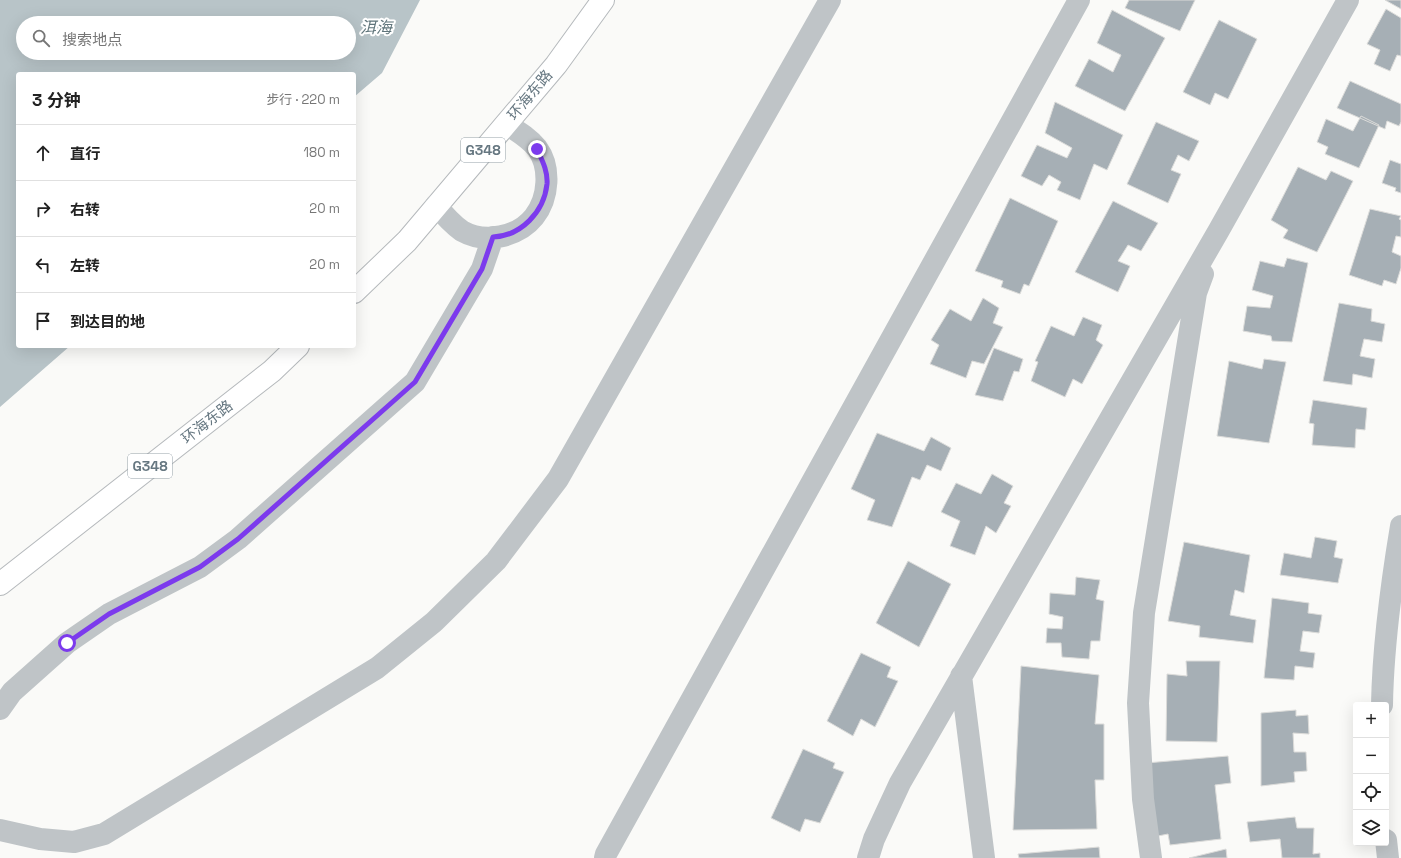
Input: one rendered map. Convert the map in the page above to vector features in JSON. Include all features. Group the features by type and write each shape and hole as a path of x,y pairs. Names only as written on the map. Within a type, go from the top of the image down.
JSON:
{"highway":[{"name":"环海东路","path":"356,290 406,241 506,124 556,65 602,0"},
{"name":"环海东路","path":"0,584 266,376 296,348"}],"street":[{"path":"0,830 40,839 74,842 104,834 377,668 434,622 496,561 558,479 830,0"},
{"path":"604,858 1079,0"},
{"path":"868,858 874,839 900,783 1219,230 1348,0"},
{"path":"436,205 447,219 463,232 482,238 501,237 520,230 534,217 543,201 547,183 545,165 537,149 525,136 506,124"},
{"path":"1151,858 1143,799 1138,703 1144,613 1196,293 1219,230"},
{"path":"0,709 12,692 67,643 109,614 200,567 238,539 415,382 482,269 493,237"},
{"path":"1382,702 1390,590 1401,526"},
{"path":"961,676 984,858"},
{"path":"1387,846 1388,858"}],"water":[{"name":"洱海","path":"0,0 420,0 382,73 356,95 356,72 16,72 16,348 68,348 0,407"}],"building":[{"path":"1129,0 1195,0 1180,31 1125,8"},
{"path":"1385,0 1401,0 1401,9"},
{"path":"1386,9 1401,18 1401,56 1397,55 1390,71 1374,64 1380,50 1367,44"},
{"path":"1112,10 1165,38 1125,111 1075,86 1089,59 1113,72 1121,55 1097,43"},
{"path":"1219,20 1257,39 1228,99 1215,93 1210,105 1183,92"},
{"path":"1350,81 1401,104 1401,122 1399,126 1387,121 1385,129 1337,108"},
{"path":"1055,102 1123,135 1107,170 1094,164 1080,200 1057,190 1061,182 1049,175 1042,186 1021,176 1037,145 1067,158 1072,148 1045,133"},
{"path":"1361,116 1379,125 1359,168 1325,154 1328,147 1317,142 1326,119 1353,131"},
{"path":"1156,122 1199,141 1189,161 1178,155 1171,170 1181,174 1168,203 1127,184"},
{"path":"1390,160 1401,164 1401,193 1395,191 1396,188 1382,183"},
{"path":"1298,167 1326,180 1331,171 1353,181 1317,252 1283,238 1288,230 1271,220"},
{"path":"1010,198 1058,221 1029,286 1024,284 1020,294 1001,287 1003,281 975,271"},
{"path":"1113,201 1158,223 1141,251 1128,245 1118,261 1130,266 1118,292 1075,272"},
{"path":"1370,209 1401,216 1399,219 1401,220 1401,237 1396,236 1392,252 1401,256 1401,268 1396,284 1384,280 1382,286 1349,275"},
{"path":"1287,258 1308,263 1292,342 1272,341 1271,336 1243,331 1247,306 1270,308 1273,296 1252,290 1260,261 1284,267"},
{"path":"983,298 999,308 993,323 1003,327 984,364 972,361 966,378 930,364 939,345 931,340 950,309 971,321"},
{"path":"1339,303 1372,309 1371,321 1385,324 1382,342 1364,339 1360,356 1375,359 1372,378 1353,374 1352,385 1323,381"},
{"path":"1083,317 1102,325 1096,340 1103,345 1082,384 1073,379 1065,397 1031,381 1038,362 1035,361 1051,326 1074,336"},
{"path":"994,348 1023,359 1019,372 1014,371 1003,401 975,395"},
{"path":"1264,359 1286,362 1269,443 1217,436 1229,361 1262,369"},
{"path":"1313,400 1367,408 1365,430 1356,429 1355,448 1312,445 1314,424 1309,423"},
{"path":"877,433 924,451 931,437 951,448 941,471 927,465 920,480 912,477 892,527 867,520 875,500 851,489"},
{"path":"992,474 1013,486 1004,503 1011,506 996,533 986,526 975,555 950,546 960,521 941,512 956,483 981,494"},
{"path":"1315,537 1337,541 1334,557 1343,559 1338,583 1280,575 1284,553 1311,558"},
{"path":"1184,542 1250,555 1244,593 1235,590 1230,615 1256,620 1253,643 1199,637 1200,626 1168,621"},
{"path":"908,561 951,584 919,647 876,623"},
{"path":"1076,577 1100,580 1096,599 1104,601 1100,641 1091,641 1089,659 1062,657 1061,643 1046,643 1047,628 1062,629 1063,617 1049,614 1050,593 1075,595"},
{"path":"1272,598 1309,603 1308,613 1322,615 1319,633 1303,631 1300,651 1315,653 1313,668 1295,666 1294,680 1264,678"},
{"path":"861,653 891,667 887,677 898,681 875,727 861,719 853,736 827,721"},
{"path":"1186,661 1220,661 1217,742 1166,741 1167,674 1187,676"},
{"path":"1021,666 1099,675 1095,724 1104,724 1104,780 1095,780 1097,829 1013,830"},
{"path":"1296,710 1296,716 1308,715 1309,734 1293,733 1294,752 1306,752 1307,771 1294,772 1295,782 1261,786 1261,713"},
{"path":"803,749 835,763 833,768 844,772 820,823 805,819 800,832 771,818"},
{"path":"1228,756 1231,783 1215,785 1221,839 1170,845 1168,834 1153,837 1146,763"},
{"path":"1295,817 1297,828 1314,828 1313,854 1320,853 1320,858 1282,858 1280,839 1250,842 1247,822"},
{"path":"1099,847 1100,858 1019,858 1018,854"},
{"path":"1226,849 1227,858 1189,858"}],"route":[{"path":"67,643 109,614 200,567 238,539 415,382 482,269 493,237 501,237 520,230 534,217 543,201 547,183 545,165 537,149"}]}
